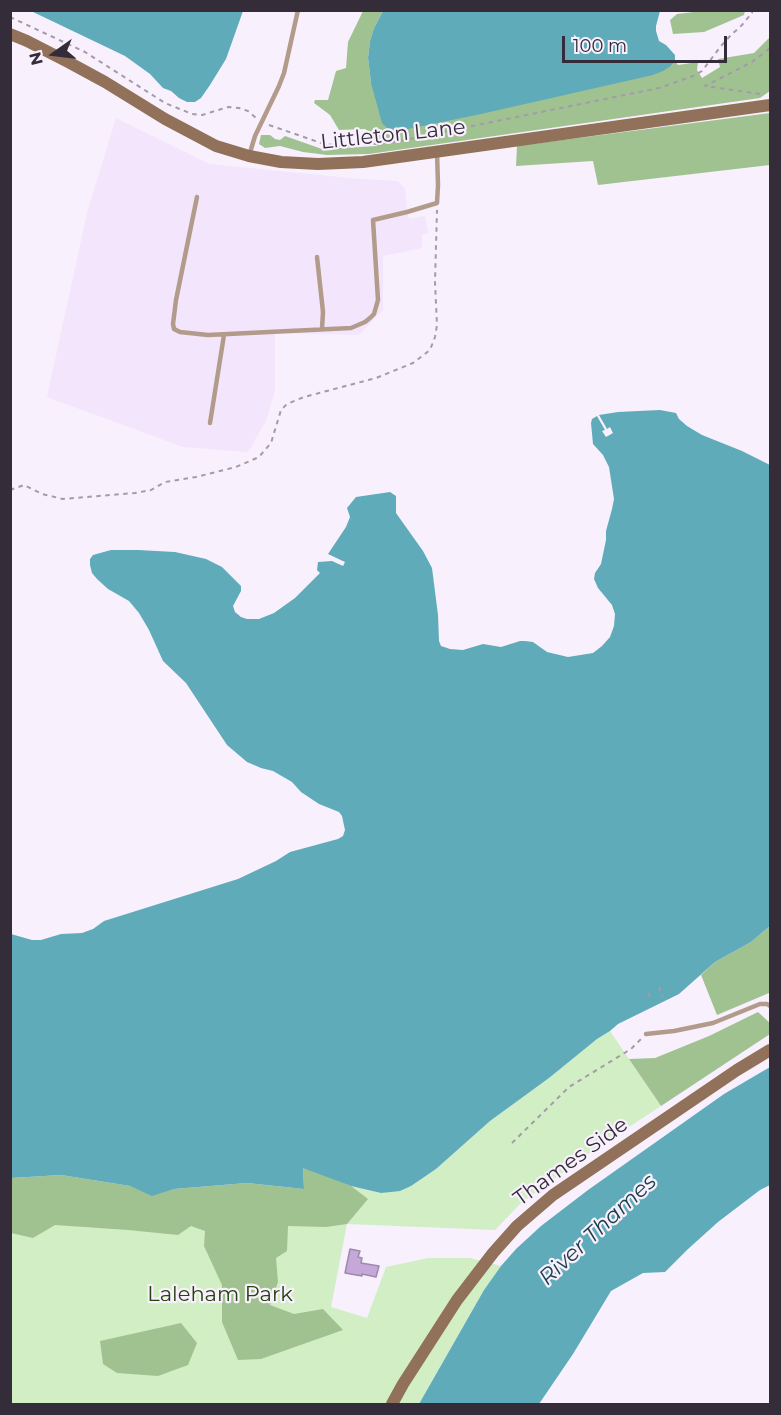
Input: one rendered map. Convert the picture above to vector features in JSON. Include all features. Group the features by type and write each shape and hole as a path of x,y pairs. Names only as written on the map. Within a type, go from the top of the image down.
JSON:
{"street":[{"name":"Littleton Lane","path":"10,34 105,82 165,119 216,146 249,156 281,162 318,164 363,162 771,105"},
{"name":"Thames Side","path":"392,1404 457,1300 517,1226 553,1195 737,1070 771,1050"}],"lane":[{"path":"249,156 255,136 284,73 298,10"},
{"path":"197,197 176,300 174,329 196,335 224,335 351,328 374,314 378,300 373,220 437,203 437,152"},
{"path":"316,257 323,312 322,329"},
{"path":"210,423 224,335"},
{"path":"646,1034 713,1023 760,1004 771,1006"}],"path":[{"path":"10,17 85,52 165,103 192,114 202,115 228,107 239,108 248,111 261,122 324,144 342,146 394,142 659,88 702,71 731,34 752,13 752,10"},
{"path":"759,94 705,86 752,62 771,48"},
{"path":"10,490 24,485 42,494 63,499 135,494 165,483 236,467 259,457 271,443 281,410 287,404 304,397 376,378 413,363 430,350 437,325 435,282 437,203"},
{"path":"659,987 662,997"},
{"path":"648,993 652,1001"},
{"path":"512,1143 569,1087 631,1048 646,1034"}],"shaded area":[{"path":"116,118 209,164 398,181 405,189 409,219 425,216 428,233 422,235 422,248 383,256 383,310 359,335 275,333 275,390 266,421 248,452 183,447 47,397 87,213"}],"green space":[{"path":"363,11 383,11 370,41 368,58 371,83 671,66 675,61 678,65 698,62 697,70 702,78 720,67 718,59 754,53 770,37 770,91 760,98 369,154 327,155 280,146 265,148 259,144 261,135 270,135 280,140 285,136 322,149 377,146 375,136 365,129 339,130 330,115 314,103 315,100 328,100 336,71 346,68 348,42"},
{"path":"702,11 745,11 744,15 704,32 673,34 670,20 677,14"},
{"path":"770,113 770,165 598,185 593,161 516,166 517,146"},
{"path":"770,926 770,994 717,1015 701,975 715,962 751,942"},
{"path":"758,1012 770,1023 770,1034 661,1106 629,1059 655,1058 709,1036"},
{"name":"Laleham Park","path":"610,1031 661,1106 597,1148 521,1203 495,1230 347,1224 331,1307 367,1318 386,1267 428,1258 470,1258 501,1266 484,1290 419,1404 11,1404 11,1178 174,1189 304,1188 303,1167 351,1186 381,1193 411,1186 436,1169 490,1121"},
{"path":"303,1167 351,1186 368,1199 347,1224 326,1227 288,1226 287,1251 276,1258 278,1282 270,1305 294,1314 323,1309 343,1330 261,1359 238,1360 222,1322 222,1285 204,1246 205,1231 191,1226 178,1235 55,1225 33,1238 11,1233 11,1178 61,1175 130,1186 152,1195 174,1189 247,1183 304,1189"},
{"path":"181,1323 197,1343 188,1365 158,1376 117,1373 103,1364 100,1341"}],"water":[{"path":"31,11 243,11 226,59 210,85 201,98 195,102 187,102 163,88 150,74 125,56"},
{"path":"383,11 660,11 656,26 659,41 675,55 675,61 671,66 653,75 398,131 388,129 382,123 371,83 368,58 370,41"},
{"path":"660,410 676,413 687,426 702,435 770,465 770,926 751,942 715,962 679,994 618,1024 597,1039 490,1121 436,1169 400,1191 381,1193 351,1186 303,1168 304,1189 247,1183 174,1189 152,1196 130,1186 61,1175 11,1178 11,934 41,940 61,934 82,933 104,921 238,879 290,852 338,839 343,836 345,830 339,812 319,804 301,792 292,782 273,771 247,762 227,745 186,683 163,661 139,613 129,601 108,589 92,573 90,559 93,555 111,550 138,550 175,552 206,559 222,567 241,586 241,591 233,606 235,612 247,619 259,619 274,613 295,598 320,573 317,570 318,562 332,561 343,566 345,562 328,554 346,527 350,517 347,508 356,497 390,492 396,496 396,513 432,568 441,646 463,650 483,644 501,647 525,641 533,642 547,652 568,657 593,653 610,637 615,614 612,605 598,588 594,579 601,564 614,499 609,467 603,455 593,444 592,419 597,416 605,430 602,431 606,437 613,433 610,427 607,429 599,415"},
{"name":"River Thames","path":"770,1067 770,1185 718,1222 665,1272 643,1273 611,1291 573,1354 539,1404 419,1404 484,1290 516,1249 541,1226 588,1190 724,1094"}],"building":[{"path":"350,1249 360,1251 358,1257 362,1258 361,1263 379,1266 376,1277 345,1273"}]}
